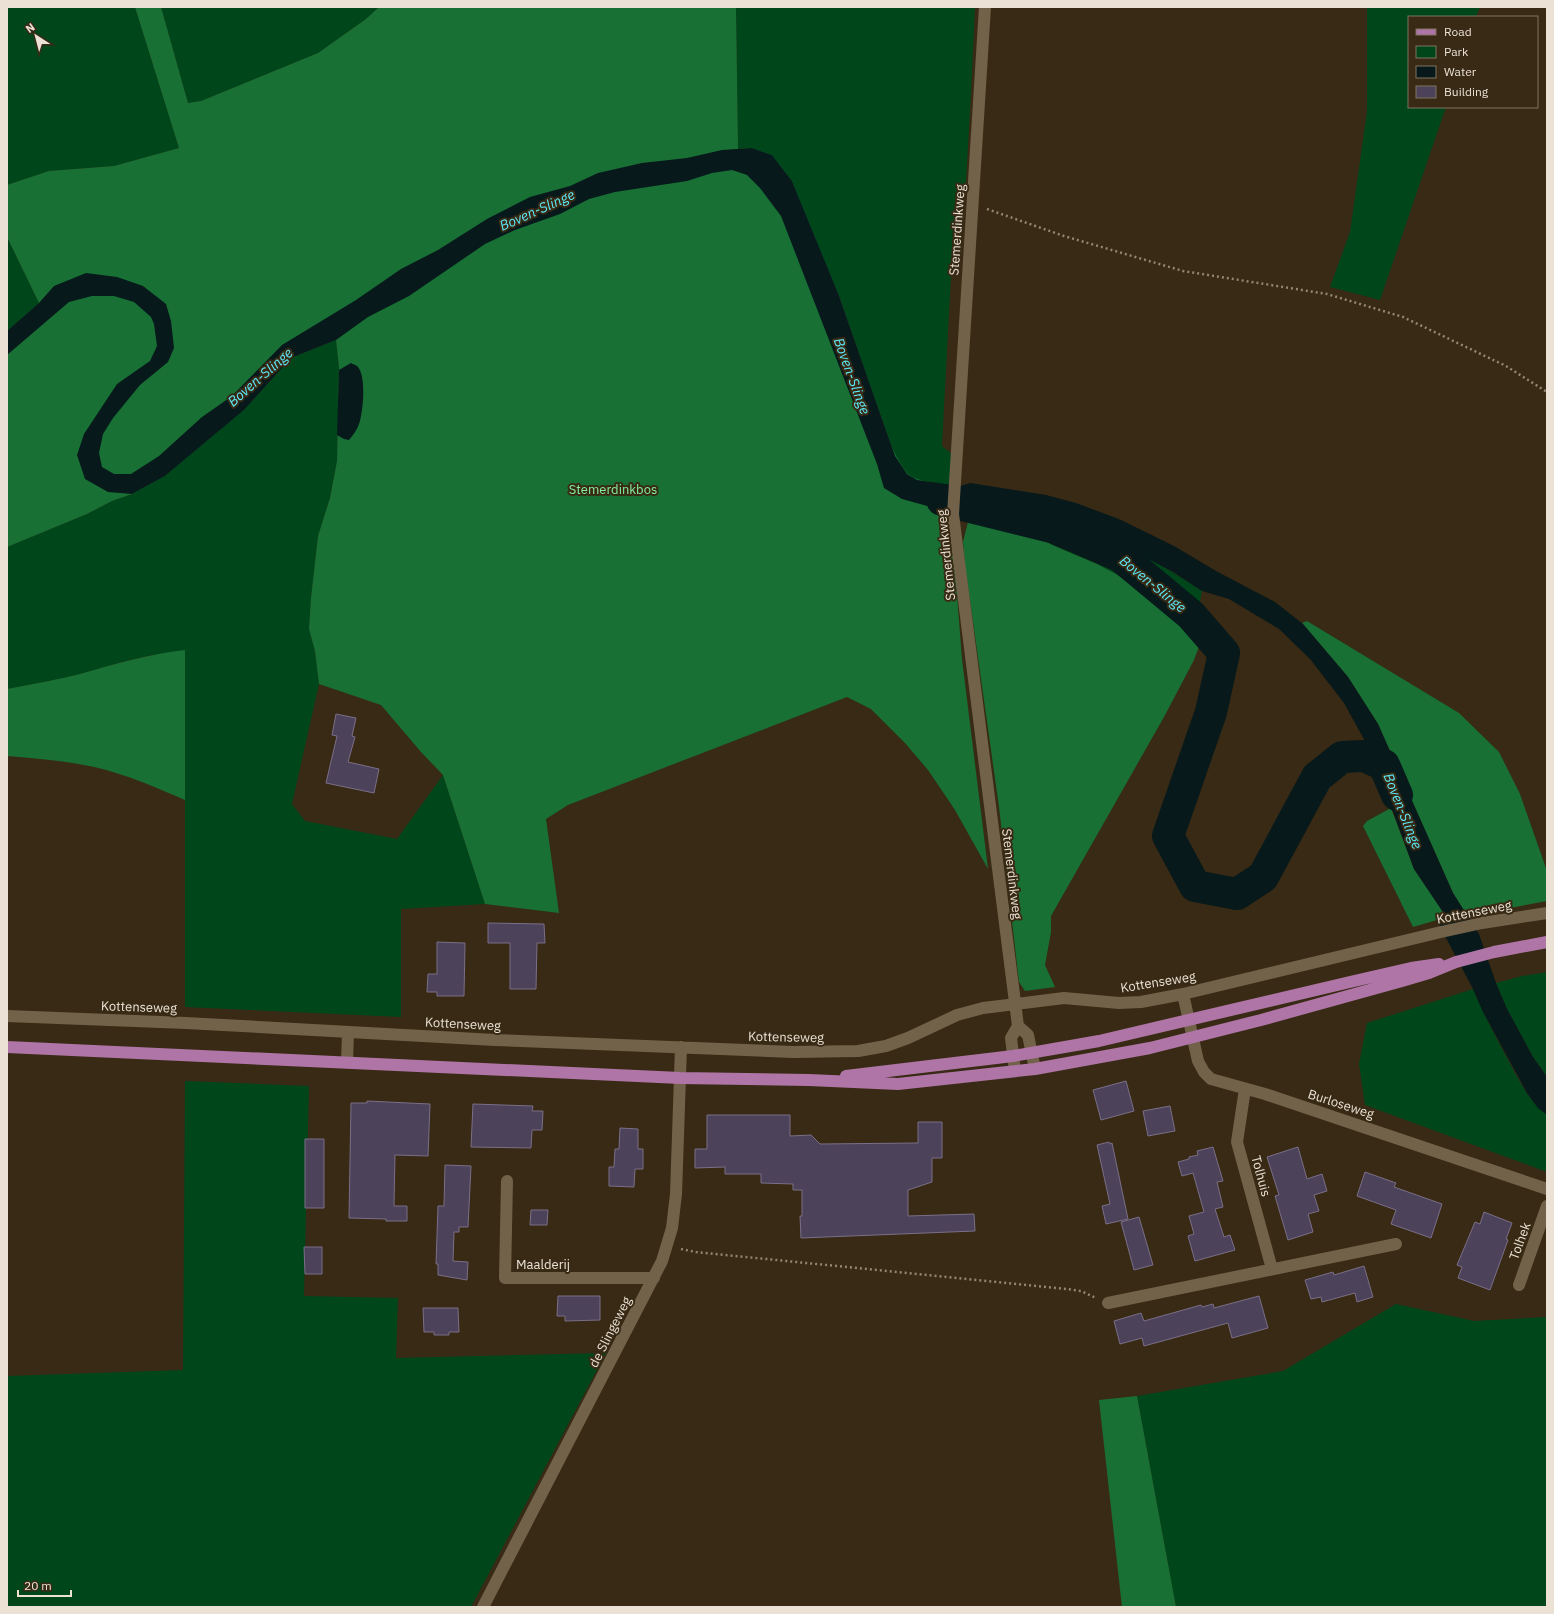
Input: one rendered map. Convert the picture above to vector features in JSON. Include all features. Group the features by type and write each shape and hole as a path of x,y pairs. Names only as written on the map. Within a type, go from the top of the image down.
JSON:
{"main road":[{"path":"809,1080 1032,1053 1135,1033 1242,1006 1411,968 1456,962 1494,952 1547,942"},
{"path":"7,1047 680,1078 809,1080 898,1084 1035,1069 1150,1048 1261,1020 1402,981 1429,973 1456,962"}],"street":[{"name":"Stemerdinkweg","path":"985,7 953,514 1018,1026 1011,1038 1015,1071"},
{"name":"Kottenseweg","path":"7,1016 793,1052 858,1050 886,1046 908,1038 957,1015 983,1008 1064,998 1119,1003 1141,1002 1183,994 1482,923 1547,913"},
{"name":"Burloseweg","path":"1183,994 1198,1061 1207,1076 1211,1079 1265,1094 1340,1118 1547,1189"},
{"name":"Stemerdinkweg","path":"1018,1026 1028,1035 1035,1069"},
{"path":"346,1062 348,1032"},
{"name":"de Slingeweg","path":"483,1607 662,1260 672,1228 676,1194 681,1047"},
{"name":"Tolhuis","path":"1245,1089 1237,1142 1272,1269"},
{"name":"Maalderij","path":"507,1181 505,1278 654,1278"},
{"name":"Tolhek","path":"1518,1285 1547,1206"},
{"path":"1108,1303 1396,1244"}],"path":[{"path":"973,204 1064,236 1184,271 1327,294 1403,317 1506,366 1547,392"},
{"path":"666,1246 696,1252 1081,1291 1108,1303"}],"green space":[{"path":"7,7 135,7 179,148 114,166 49,171 7,185"},
{"name":"Stemerdinkbos","path":"135,7 161,7 188,103 201,101 318,53 366,19 379,7 736,7 738,149 752,148 772,155 792,181 838,293 893,450 908,474 918,479 935,483 947,507 955,569 962,659 988,869 955,810 928,770 905,743 871,709 847,697 568,805 546,819 559,913 485,904 443,775 421,752 381,705 319,684 315,651 309,629 318,536 330,498 337,461 339,367 336,340 291,358 244,410 165,476 132,494 112,501 87,514 7,547 7,331 39,303 7,237 7,185 49,171 114,166 179,148"},
{"path":"161,7 379,7 366,19 318,53 201,101 188,103"},
{"path":"736,7 975,7 965,198 955,200 942,446 954,456 950,485 917,480 907,474 895,456 838,293 752,148 738,149"},
{"path":"1367,7 1480,7 1476,16 1408,16 1408,108 1446,108 1380,300 1330,287 1350,232 1367,111"},
{"path":"7,237 39,303 7,331"},
{"path":"336,340 339,367 337,461 330,498 318,536 309,629 315,651 319,684 292,804 305,821 397,839 443,775 485,904 401,909 401,1017 185,1007 185,651 158,654 80,674 7,689 7,547 87,514 112,501 132,494 244,410 291,358"},
{"path":"964,508 1014,512 1054,520 1099,535 1141,554 1202,591 1195,627 1163,599 1097,564 1052,545 969,518 963,518"},
{"path":"969,518 1011,522 1052,545 1097,564 1163,599 1203,636 1194,660 1164,717 1051,916 1051,932 1045,965 1055,987 1025,991 1019,982 999,807 965,565 963,542"},
{"path":"1307,621 1459,713 1499,752 1520,794 1547,871 1547,901 1467,916 1453,893 1378,724 1348,677 1302,623"},
{"path":"185,650 185,800 144,783 106,770 64,762 7,756 7,689 71,676 145,657"},
{"path":"1391,808 1414,869 1443,912 1437,920 1413,927 1363,826 1367,821"},
{"path":"1547,972 1547,1077 1533,1057 1507,1009 1496,983 1522,976"},
{"path":"1473,989 1489,1024 1519,1081 1534,1103 1547,1115 1547,1172 1365,1105 1359,1064 1367,1023"},
{"path":"185,1081 309,1086 304,1296 398,1298 396,1358 606,1353 471,1607 7,1607 7,1376 183,1370"},
{"path":"1396,1304 1474,1321 1547,1317 1547,1607 1176,1607 1137,1396 1283,1371"},
{"path":"1137,1396 1176,1607 1122,1607 1099,1400"}],"water":[{"path":"752,148 772,155 792,181 838,293 895,456 907,474 917,480 960,486 970,483 1046,495 1076,503 1119,519 1174,546 1216,571 1275,602 1303,624 1348,677 1378,724 1453,893 1479,934 1496,983 1507,1009 1533,1057 1547,1077 1547,1115 1538,1108 1527,1093 1483,1012 1473,989 1437,921 1443,912 1414,869 1371,752 1344,703 1310,659 1279,629 1229,599 1202,591 1173,572 1111,539 1073,525 1029,514 964,508 931,507 902,499 884,488 877,464 781,216 760,188 747,175 732,170 712,173 687,181 615,192 589,199 560,214 515,230 485,244 409,296 368,317 336,340 291,358 244,410 165,476 132,494 108,492 85,479 77,455 84,434 117,384 150,361 157,346 154,324 151,317 134,302 114,296 92,296 69,302 7,355 7,331 39,303 54,286 86,273 117,277 143,286 166,304 171,321 174,348 168,362 140,385 113,418 103,434 99,453 102,467 114,474 131,474 159,456 202,417 232,396 282,345 356,300 401,269 438,250 487,219 530,197 570,186 598,173 642,163 687,158 722,150"},
{"path":"351,363 357,366 360,371 362,377 363,394 362,412 359,424 349,440 337,435 339,370"}],"building":[{"path":"336,714 356,718 352,736 355,737 348,762 379,769 374,793 326,783 337,736 332,735"},
{"path":"488,923 544,924 545,943 537,943 536,989 510,989 510,943 488,943"},
{"path":"437,942 465,943 464,996 437,996 437,992 427,992 428,974 437,974"},
{"path":"1126,1081 1134,1111 1101,1120 1093,1090"},
{"path":"367,1101 430,1104 428,1156 395,1155 394,1206 407,1206 407,1221 349,1218 351,1103 367,1103"},
{"path":"473,1104 533,1106 532,1111 543,1111 542,1130 532,1130 531,1148 471,1147"},
{"path":"1170,1106 1175,1131 1148,1136 1143,1111"},
{"path":"707,1115 790,1115 790,1136 811,1135 820,1144 918,1143 918,1122 942,1122 942,1158 932,1158 932,1182 908,1190 908,1216 974,1214 975,1231 801,1238 800,1216 802,1216 802,1190 793,1190 793,1184 761,1183 761,1174 725,1174 725,1167 695,1168 695,1149 707,1149"},
{"path":"620,1128 638,1129 638,1149 643,1149 643,1169 635,1169 634,1187 609,1186 609,1167 614,1167 615,1149 619,1149"},
{"path":"305,1139 324,1139 324,1208 305,1208"},
{"path":"1109,1142 1110,1144 1112,1143 1128,1219 1106,1224 1102,1206 1110,1204 1097,1145"},
{"path":"1213,1147 1223,1181 1217,1182 1223,1207 1215,1209 1224,1237 1230,1235 1235,1250 1195,1261 1188,1236 1194,1234 1189,1216 1204,1212 1193,1173 1182,1176 1178,1162 1198,1155 1197,1151"},
{"path":"1298,1147 1307,1179 1322,1174 1327,1191 1314,1195 1319,1211 1308,1214 1313,1232 1288,1240 1275,1196 1279,1195 1267,1157"},
{"path":"445,1165 471,1166 468,1227 459,1227 459,1232 454,1232 453,1261 468,1262 467,1280 438,1275 438,1264 436,1264 438,1206 444,1206"},
{"path":"1365,1172 1396,1183 1394,1187 1442,1204 1431,1238 1391,1224 1396,1210 1357,1196"},
{"path":"531,1210 548,1210 547,1225 530,1225"},
{"path":"1484,1212 1512,1223 1506,1239 1508,1240 1490,1290 1458,1278 1462,1267 1457,1265 1475,1222 1480,1224"},
{"path":"1139,1217 1153,1265 1134,1270 1121,1222"},
{"path":"304,1247 322,1247 322,1274 305,1274"},
{"path":"1364,1266 1373,1297 1357,1302 1355,1293 1322,1302 1321,1297 1311,1299 1305,1280 1333,1272 1334,1275"},
{"path":"558,1296 600,1296 600,1320 565,1321 565,1316 557,1316"},
{"path":"1259,1296 1268,1328 1232,1338 1228,1323 1144,1346 1142,1338 1120,1344 1114,1321 1141,1313 1144,1321 1201,1305 1202,1307 1213,1304 1214,1308"},
{"path":"423,1308 458,1308 459,1332 449,1332 449,1335 434,1335 434,1332 424,1332"}],"waterway":[{"name":"Boven-Slinge","path":"942,500 1055,528 1120,556 1191,615 1224,653 1211,712 1168,836 1195,886 1237,894 1263,877 1317,777 1342,757 1364,756 1384,765 1397,795"}]}
